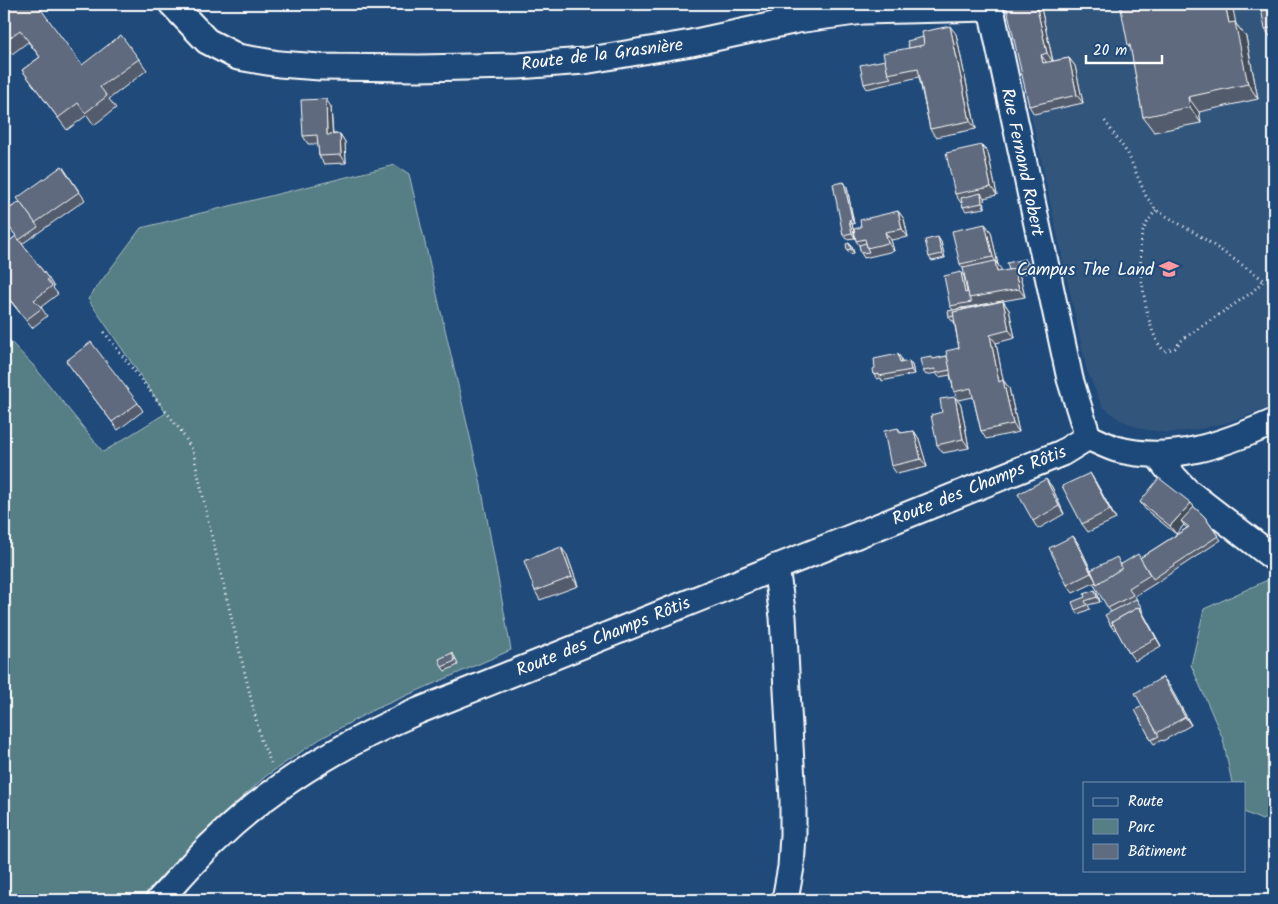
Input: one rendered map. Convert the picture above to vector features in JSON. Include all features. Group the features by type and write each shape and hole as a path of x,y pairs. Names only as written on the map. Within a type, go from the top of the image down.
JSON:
{"street":[{"name":"Route de la Grasnière","path":"172,4 207,41 238,57 279,64 320,67 419,68 518,66 584,60 691,43 797,20 863,11 990,6"},
{"name":"Rue Fernand Robert","path":"990,6 1070,379 1088,437"},
{"path":"1088,437 1115,448 1157,455 1202,449 1274,422"},
{"name":"Route des Champs Rôtis","path":"159,900 214,842 250,811 330,754 388,724 776,566 1053,456 1088,437"},
{"path":"1157,455 1187,491 1274,558"},
{"path":"776,566 783,617 793,800 791,867 785,900"}],"path":[{"path":"1105,121 1128,154 1146,196 1156,210 1200,236 1264,280 1274,280"},
{"path":"1156,210 1148,220 1141,239 1141,268 1146,311 1160,348 1165,351 1175,348 1183,339 1250,293 1264,280"},
{"path":"104,332 181,431 193,451 210,533 261,740 272,765 284,785"}],"shaded area":[{"name":"Campus The Land","path":"1007,4 1274,4 1274,406 1226,423 1195,430 1167,433 1142,429 1120,420 1102,406 1087,371"}],"green space":[{"path":"395,165 409,174 480,480 511,650 371,711 320,739 266,776 209,827 139,900 4,900 4,335 33,365 103,452 166,413 88,299 141,228"},
{"path":"1274,577 1274,814 1262,820 1246,813 1246,782 1232,782 1223,739 1191,665 1204,609"}],"building":[{"path":"4,4 37,4 82,65 121,35 139,59 100,87 107,96 85,113 78,103 58,118 22,70 40,57 20,30 4,42"},
{"path":"1006,4 1036,4 1047,53 1041,55 1043,63 1069,58 1077,95 1029,106"},
{"path":"1120,4 1225,4 1229,23 1235,22 1248,84 1188,97 1190,107 1143,117 1130,45 1128,45"},
{"path":"1260,4 1274,4 1274,27 1265,29"},
{"path":"950,26 970,121 930,129 918,68 888,74 883,53 924,45 922,32"},
{"path":"923,37 924,45 909,48 907,41"},
{"path":"885,60 888,74 891,78 864,84 860,65"},
{"path":"326,99 327,135 340,134 341,155 319,156 317,135 303,136 301,100"},
{"path":"982,145 991,187 955,194 946,153"},
{"path":"62,166 79,192 35,223 17,198"},
{"path":"844,182 852,219 849,220 852,233 843,235 833,184"},
{"path":"981,193 982,203 963,207 961,198"},
{"path":"20,202 38,227 19,240 4,220 4,212"},
{"path":"898,211 902,229 885,232 888,243 867,248 865,239 856,241 854,229 861,227 860,220"},
{"path":"985,224 993,257 960,264 952,231"},
{"path":"16,236 49,279 47,280 52,286 34,300 42,308 26,320 4,292 4,245"},
{"path":"938,237 942,254 929,257 925,240"},
{"path":"849,243 851,249 847,250 846,244"},
{"path":"866,243 869,252 861,253 859,245"},
{"path":"1025,259 1027,268 1009,270 1007,263"},
{"path":"995,261 997,272 1014,269 1019,289 969,298 963,268"},
{"path":"961,272 965,293 968,292 972,302 950,306 944,276"},
{"path":"1003,301 1009,330 990,335 999,382 1003,380 1013,424 981,431 971,388 954,392 946,351 959,348 953,312"},
{"path":"963,308 963,310 953,312 954,316 949,317 948,311"},
{"path":"91,342 138,403 112,422 66,361"},
{"path":"898,354 900,363 909,361 911,370 879,376 879,374 874,375 874,359"},
{"path":"947,356 950,370 936,373 935,369 923,371 920,359"},
{"path":"955,397 963,439 937,445 931,415 942,412 940,399"},
{"path":"898,428 900,433 914,431 921,459 891,466 884,431"},
{"path":"1090,473 1110,510 1082,524 1062,486"},
{"path":"1159,478 1191,503 1170,526 1140,502"},
{"path":"1046,479 1059,506 1033,521 1018,494"},
{"path":"1194,507 1204,516 1218,536 1153,579 1140,558 1189,527 1181,521"},
{"path":"1073,536 1091,573 1067,585 1049,548"},
{"path":"561,547 572,577 535,591 524,561"},
{"path":"1138,554 1150,575 1129,588 1133,595 1108,608 1094,585 1122,568 1120,565"},
{"path":"1117,557 1122,568 1097,584 1091,570"},
{"path":"1095,590 1097,597 1085,601 1087,605 1075,610 1072,602 1085,597 1084,594"},
{"path":"1136,599 1142,608 1140,609 1139,607 1112,622 1111,626 1105,615"},
{"path":"1139,607 1156,638 1129,653 1112,622"},
{"path":"452,653 455,661 442,667 439,659"},
{"path":"1163,677 1185,717 1157,733 1135,693"},
{"path":"1142,706 1159,736 1151,740 1135,710"},
{"path":"1274,889 1274,900 1273,900 1270,891"}],"place":[{"name":"Campus The Land","path":"1169,269"}]}
